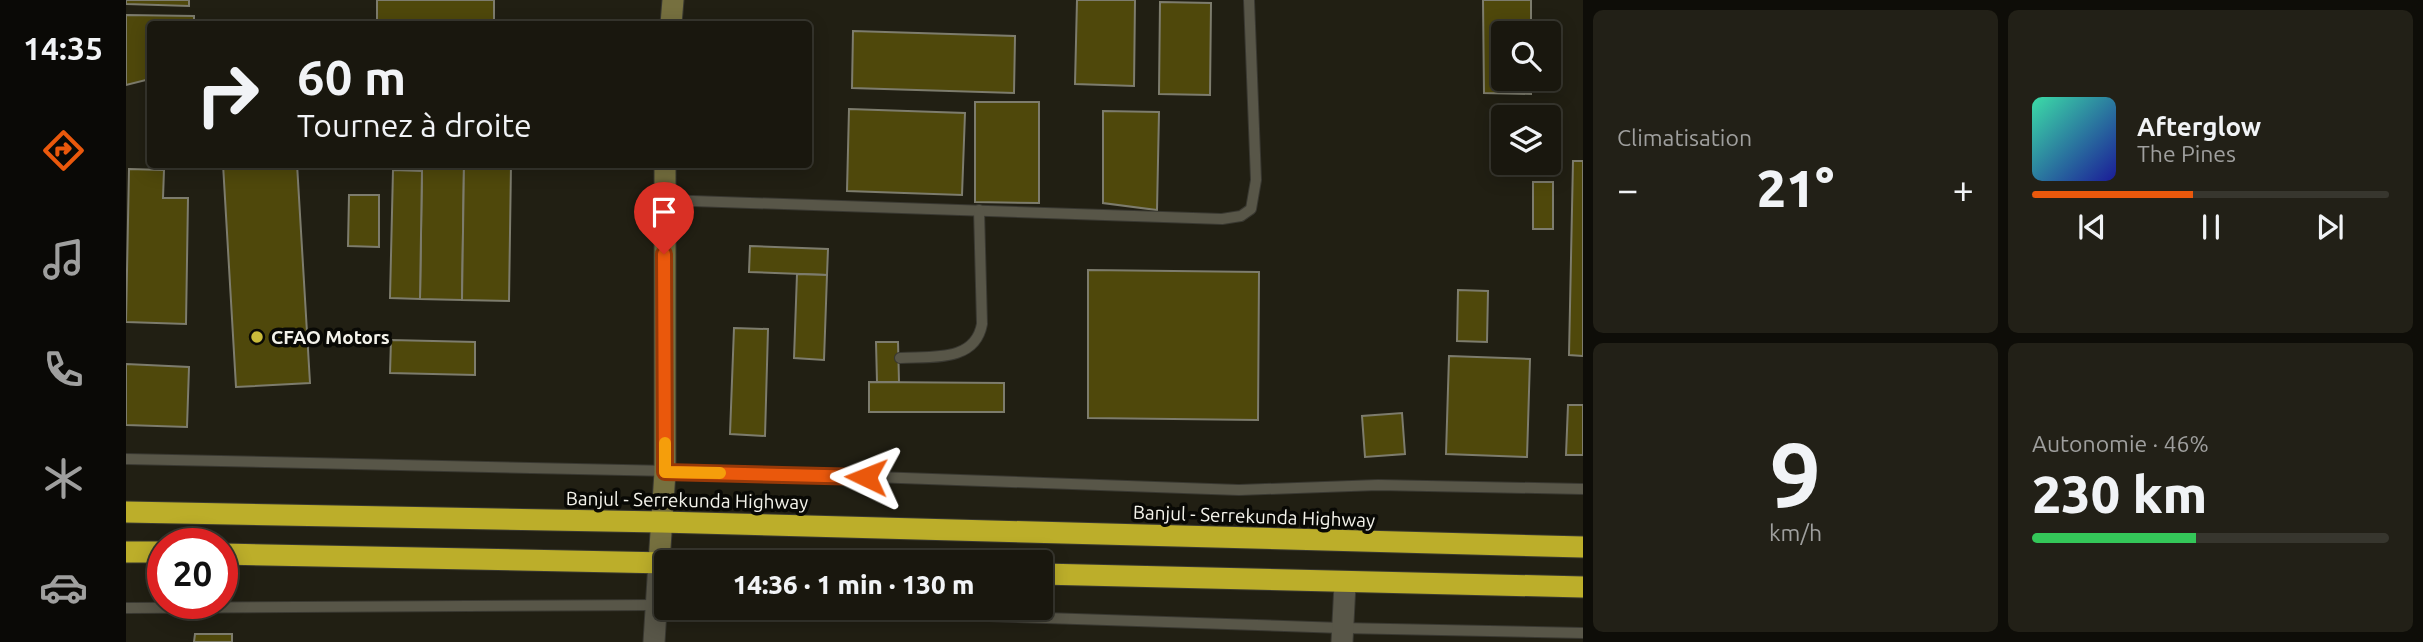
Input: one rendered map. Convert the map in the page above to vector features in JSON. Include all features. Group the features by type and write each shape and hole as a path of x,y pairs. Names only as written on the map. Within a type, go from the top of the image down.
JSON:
{"highway":[{"name":"Banjul - Serrekunda Highway","path":"126,512 661,522 1583,547"},
{"path":"126,552 147,552"},
{"path":"238,554 654,563"},
{"path":"1053,574 1583,587"}],"street":[{"path":"671,21 673,0"},
{"path":"662,550 661,522 665,472 665,168"},
{"path":"1342,635 1345,583"},
{"path":"654,642 658,620"}],"lane":[{"path":"664,200 1222,219 1247,213 1254,199 1256,180 1249,0"},
{"path":"900,358 959,353 973,346 978,338 982,324 979,211"},
{"path":"126,459 1239,490 1378,485 1583,489"},
{"path":"126,608 654,605"},
{"path":"1011,620 1342,635 1583,633"}],"building":[{"path":"126,0 189,0 189,6 126,4"},
{"path":"377,0 494,0 494,21 377,21"},
{"path":"1077,0 1135,0 1134,86 1075,84"},
{"path":"1483,0 1531,0 1531,21 1491,21 1491,91 1531,91 1531,94 1484,93"},
{"path":"1160,2 1211,3 1210,95 1159,94"},
{"path":"126,15 194,16 194,21 147,21 147,80 126,85"},
{"path":"853,31 1015,36 1014,93 852,88"},
{"path":"975,102 1039,102 1039,203 975,202"},
{"path":"849,109 965,113 962,195 847,191"},
{"path":"1103,111 1159,112 1157,210 1103,203"},
{"path":"1573,161 1583,161 1583,356 1569,355"},
{"path":"223,168 297,168 310,383 236,387"},
{"path":"422,168 464,168 462,300 420,299"},
{"path":"464,168 511,168 509,301 462,300"},
{"path":"129,169 164,170 163,198 188,198 186,324 126,322"},
{"path":"393,170 422,171 420,299 390,298"},
{"path":"1533,182 1553,182 1553,229 1533,229"},
{"path":"349,195 379,195 379,247 348,246"},
{"path":"750,246 828,249 827,275 749,272"},
{"path":"1088,270 1259,272 1258,420 1088,418"},
{"path":"797,274 827,275 824,360 794,358"},
{"path":"1458,290 1488,291 1487,342 1457,341"},
{"path":"734,328 768,329 765,436 730,434"},
{"path":"391,340 475,342 475,375 390,373"},
{"path":"876,342 898,342 899,382 877,382"},
{"path":"1449,356 1530,359 1527,457 1446,454"},
{"path":"126,364 189,367 187,427 126,425"},
{"path":"869,382 1004,383 1004,412 869,412"},
{"path":"1568,405 1583,405 1583,455 1566,455"},
{"path":"1402,413 1405,454 1365,457 1362,416"},
{"path":"195,634 232,634 232,642 194,642"}],"slow traffic":[{"path":"665,443 665,472 720,473"}],"place":[{"name":"CFAO Motors","path":"257,337"}],"route":[{"path":"664,254 665,472 866,477"}]}
